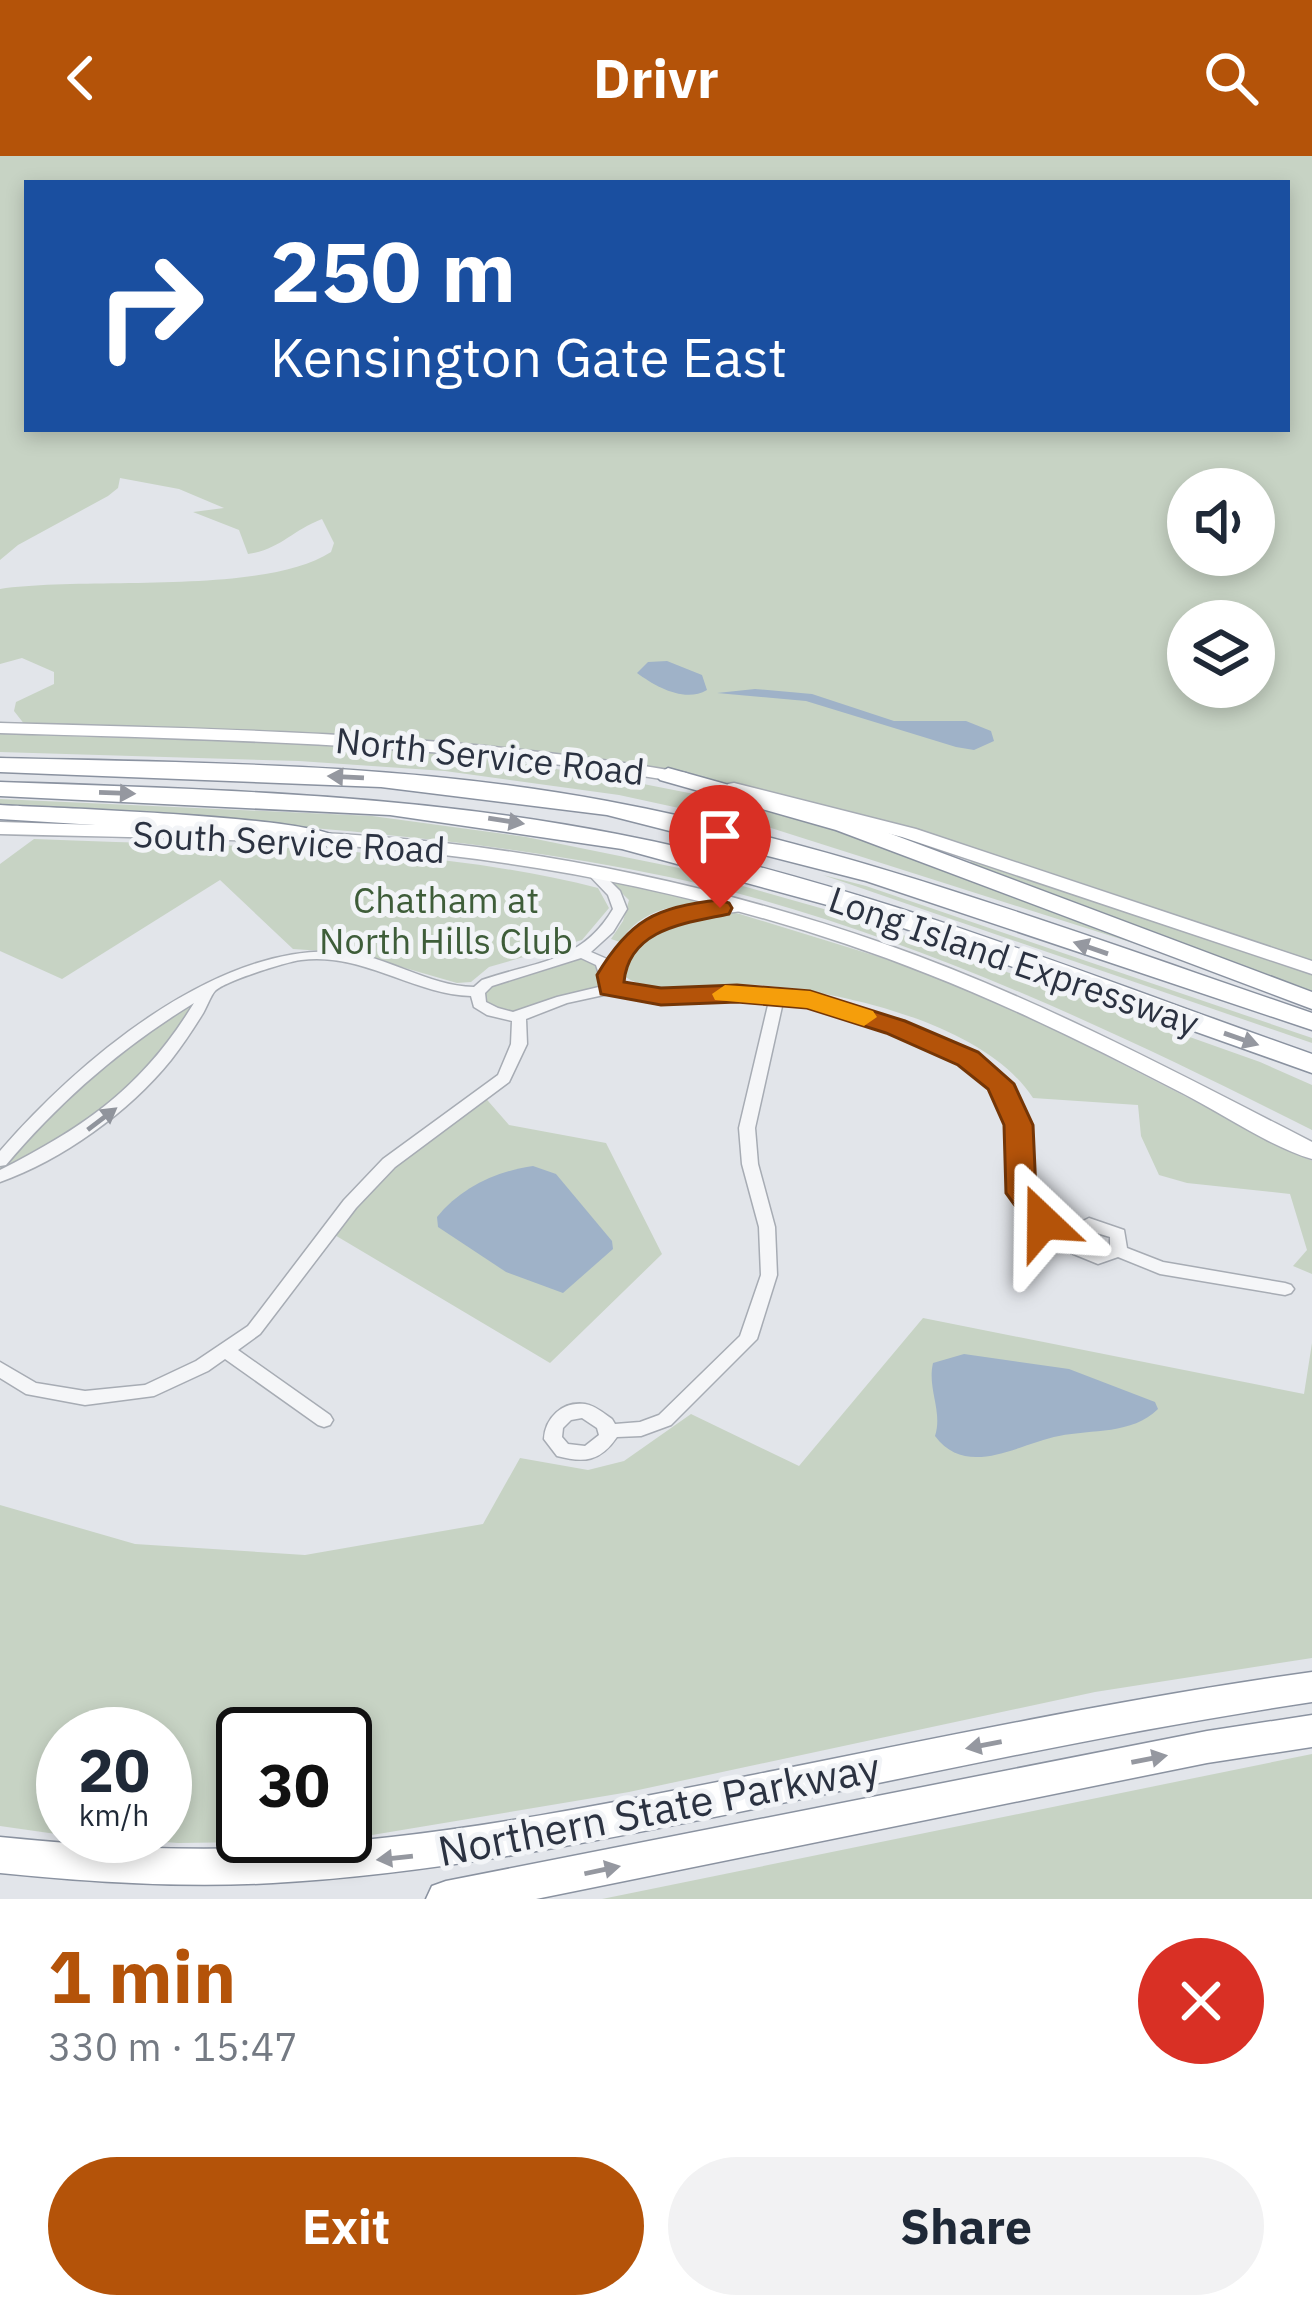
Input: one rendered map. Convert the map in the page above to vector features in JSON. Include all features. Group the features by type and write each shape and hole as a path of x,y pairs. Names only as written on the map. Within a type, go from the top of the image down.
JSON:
{"highway":[{"name":"Long Island Expressway","path":"0,765 400,781 619,811 834,863 1312,1022"},
{"path":"668,775 845,825 1312,1001"},
{"name":"Long Island Expressway","path":"0,789 369,805 470,816 625,843 826,896 1312,1064"},
{"path":"0,812 254,828 328,839"},
{"name":"Northern State Parkway","path":"0,1855 180,1869 401,1858 571,1829 1173,1708 1312,1687"},
{"name":"Northern State Parkway","path":"446,1899 1207,1747 1312,1731"}],"main road":[{"name":"North Service Road","path":"0,728 375,741 668,775 909,833 1312,968"},
{"name":"South Service Road","path":"0,828 328,839 434,848 592,872 750,908 878,948 994,993 1312,1151"}],"street":[{"path":"0,1162 70,1086 104,1058 208,991 276,957 347,956 461,993 478,992 501,977 584,954 602,941 620,909 615,894 592,872"},
{"path":"610,982 629,943 650,925 690,910 750,908"},
{"path":"584,954 602,962 610,982"},
{"path":"478,992 479,1004 492,1012 519,1017 610,982 661,996 810,1000 896,1027 968,1059 1000,1084 1019,1125 1021,1193 1043,1222 1072,1238 1077,1249 1090,1257 1106,1258 1119,1251"},
{"path":"0,1177 58,1148 115,1110 180,1043 208,991"},
{"path":"609,1431 641,1429 665,1420 748,1339 769,1275 767,1227 750,1164 747,1128 777,997"},
{"path":"0,1369 32,1390 85,1398 148,1390 225,1350 254,1330 350,1204 389,1163 504,1078 519,1044 519,1017"},
{"path":"1072,1238 1082,1225 1105,1226 1121,1239 1119,1251"},
{"path":"1119,1251 1160,1268 1285,1289"},
{"path":"225,1350 324,1420"}],"green space":[{"path":"0,156 1312,156 1312,968 985,858 778,798 467,748 25,725 14,711 16,702 54,684 54,672 22,658 0,664 0,589 263,575 301,566 331,552 334,543 322,519 248,554 239,530 193,512 224,508 179,489 120,478 118,488 18,545 0,560"},
{"path":"0,734 336,744 478,756 623,780 790,813 1215,969 771,828 619,795 445,771 299,761 0,752"},
{"path":"0,799 372,816 526,837 679,868 852,917 1260,1062 1312,1085 1312,1130 998,983 834,922 751,897 586,861 420,838 0,808"},
{"name":"Chatham at North Hills Club","path":"34,839 318,850 461,862 598,888 609,908 582,940 489,967 471,982 457,983 353,953 293,949 220,880 62,979 0,951 0,864"},
{"path":"968,863 1312,974 1312,993"},
{"path":"823,875 1312,1038 1312,1043"},
{"path":"605,877 716,903 662,910 639,922 620,942 611,939 629,900"},
{"path":"704,911 730,911 925,971 1014,1009 1312,1161 1312,1274 1293,1266 1307,1250 1290,1194 1187,1183 1159,1175 1141,1136 1138,1105 1033,1098 1011,1072 982,1050 910,1016 871,1004 760,985 654,987 624,976 622,963 662,923"},
{"path":"584,954 602,962 611,988 510,1018 479,1004 487,983"},
{"path":"208,991 141,1085 0,1177 0,1161 70,1086"},
{"path":"482,1094 509,1125 606,1143 662,1254 550,1363 328,1231 350,1204"},
{"path":"923,1318 1304,1394 1312,1343 1312,1658 1095,1692 629,1792 372,1835 372,1707 216,1707 216,1843 192,1843 192,1707 36,1707 36,1831 0,1826 0,1505 135,1544 305,1555 483,1524 520,1458 588,1470 624,1461 691,1414 799,1466"},
{"path":"1312,1754 1312,1899 602,1899"}],"water":[{"path":"667,661 702,675 707,690 680,694 637,673 648,662"},
{"path":"755,689 812,694 894,721 966,721 991,731 994,741 974,750 956,747 806,701 717,693"},
{"path":"533,1166 556,1174 612,1241 613,1249 563,1293 506,1272 438,1227 437,1217 468,1189"},
{"path":"964,1354 1069,1369 1155,1402 1158,1409 1124,1427 1059,1436 994,1455 962,1455 935,1436 932,1373 933,1363"}],"slow traffic":[{"path":"725,994 810,1000 864,1017"}],"route":[{"path":"720,908 690,910 650,925 629,943 610,975 610,988 661,996 737,993 810,1000 896,1027 968,1059 1000,1084 1019,1125 1021,1193 1043,1222"}]}
